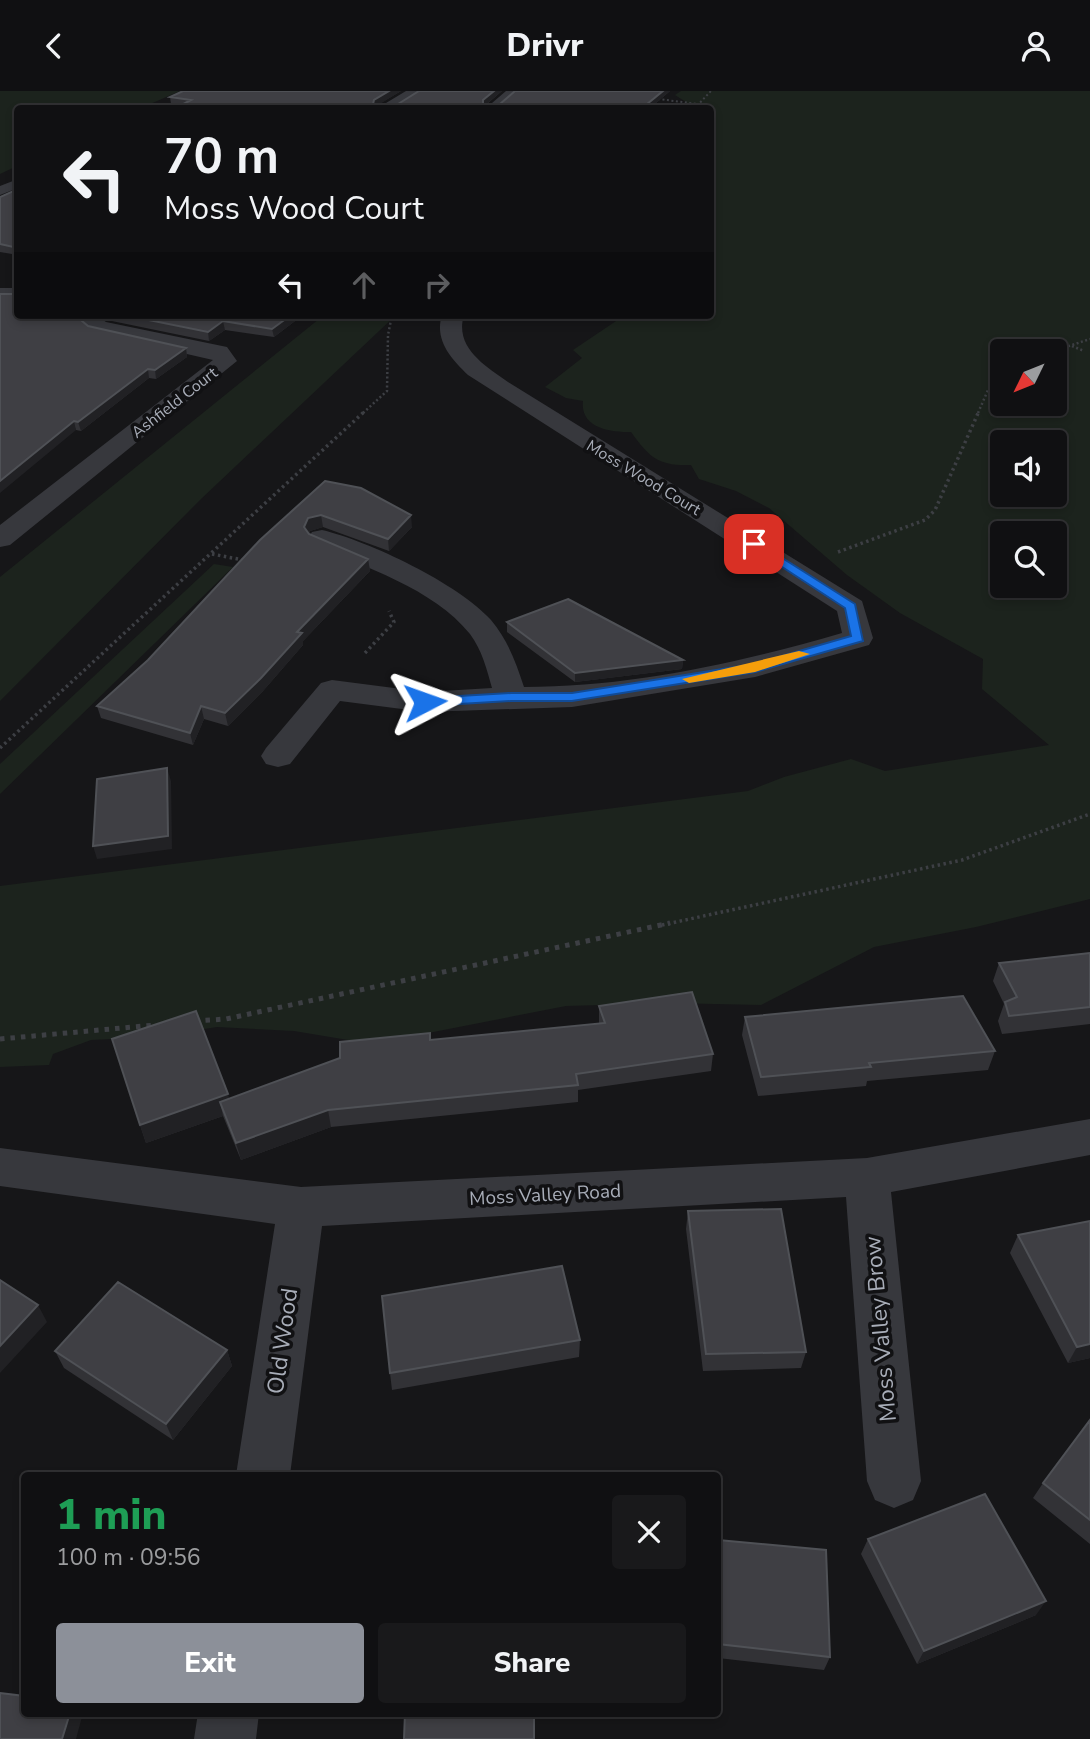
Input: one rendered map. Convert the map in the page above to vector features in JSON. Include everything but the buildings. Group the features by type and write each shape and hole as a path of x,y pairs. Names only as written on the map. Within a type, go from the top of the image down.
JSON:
{"street":[{"path":"391,105 417,91"},
{"name":"Ashfield Court","path":"0,539 226,361 219,352 99,327 88,319"},
{"name":"Moss Wood Court","path":"332,691 425,702 572,697 755,668 858,638 851,607 604,454 470,364 452,342 452,319"},
{"path":"322,538 426,585 462,609 492,644 511,697"},
{"path":"278,756 332,691"},
{"name":"Moss Valley Road","path":"0,1167 301,1207 867,1177 1090,1137"},
{"name":"Moss Valley Brow","path":"867,1177 894,1481"},
{"name":"Old Wood","path":"263,1472 301,1207"},
{"path":"225,1739 228,1717"}],"lane":[{"path":"495,105 513,91"}],"path":[{"path":"657,99 698,104 711,91"},
{"path":"0,748 387,391 388,335 391,319"},
{"path":"1068,346 1090,339"},
{"path":"1072,345 1084,351"},
{"path":"793,569 925,520 934,510 990,388"},
{"path":"212,554 250,562"},
{"path":"332,691 394,622 388,610"},
{"path":"186,1022 226,1019 962,860 1090,814"},
{"path":"0,1039 159,1025"}],"shaded area":[{"path":"0,91 180,91 148,105 14,105 14,167 0,174"},
{"path":"681,91 1090,91 1090,899 976,927 874,947 761,1005 669,1003 566,1006 372,1044 294,1031 217,1027 154,1037 91,1040 53,1054 49,1065 0,1067 0,886 748,791 784,777 851,759 885,771 1049,745 982,689 983,659 900,613 847,575 769,508 736,491 699,479 691,465 670,464 656,459 631,432 598,427 586,417 583,401 566,398 545,387 582,358 573,350 619,319 714,319 714,105 688,105 675,95"},
{"path":"319,319 392,319 201,499 0,701 0,577"},
{"path":"214,564 233,567 0,794 0,764"}],"slow traffic":[{"path":"689,679 755,668 804,654"}],"route":[{"path":"425,702 572,697 755,668 858,638 851,607 754,544"}]}
